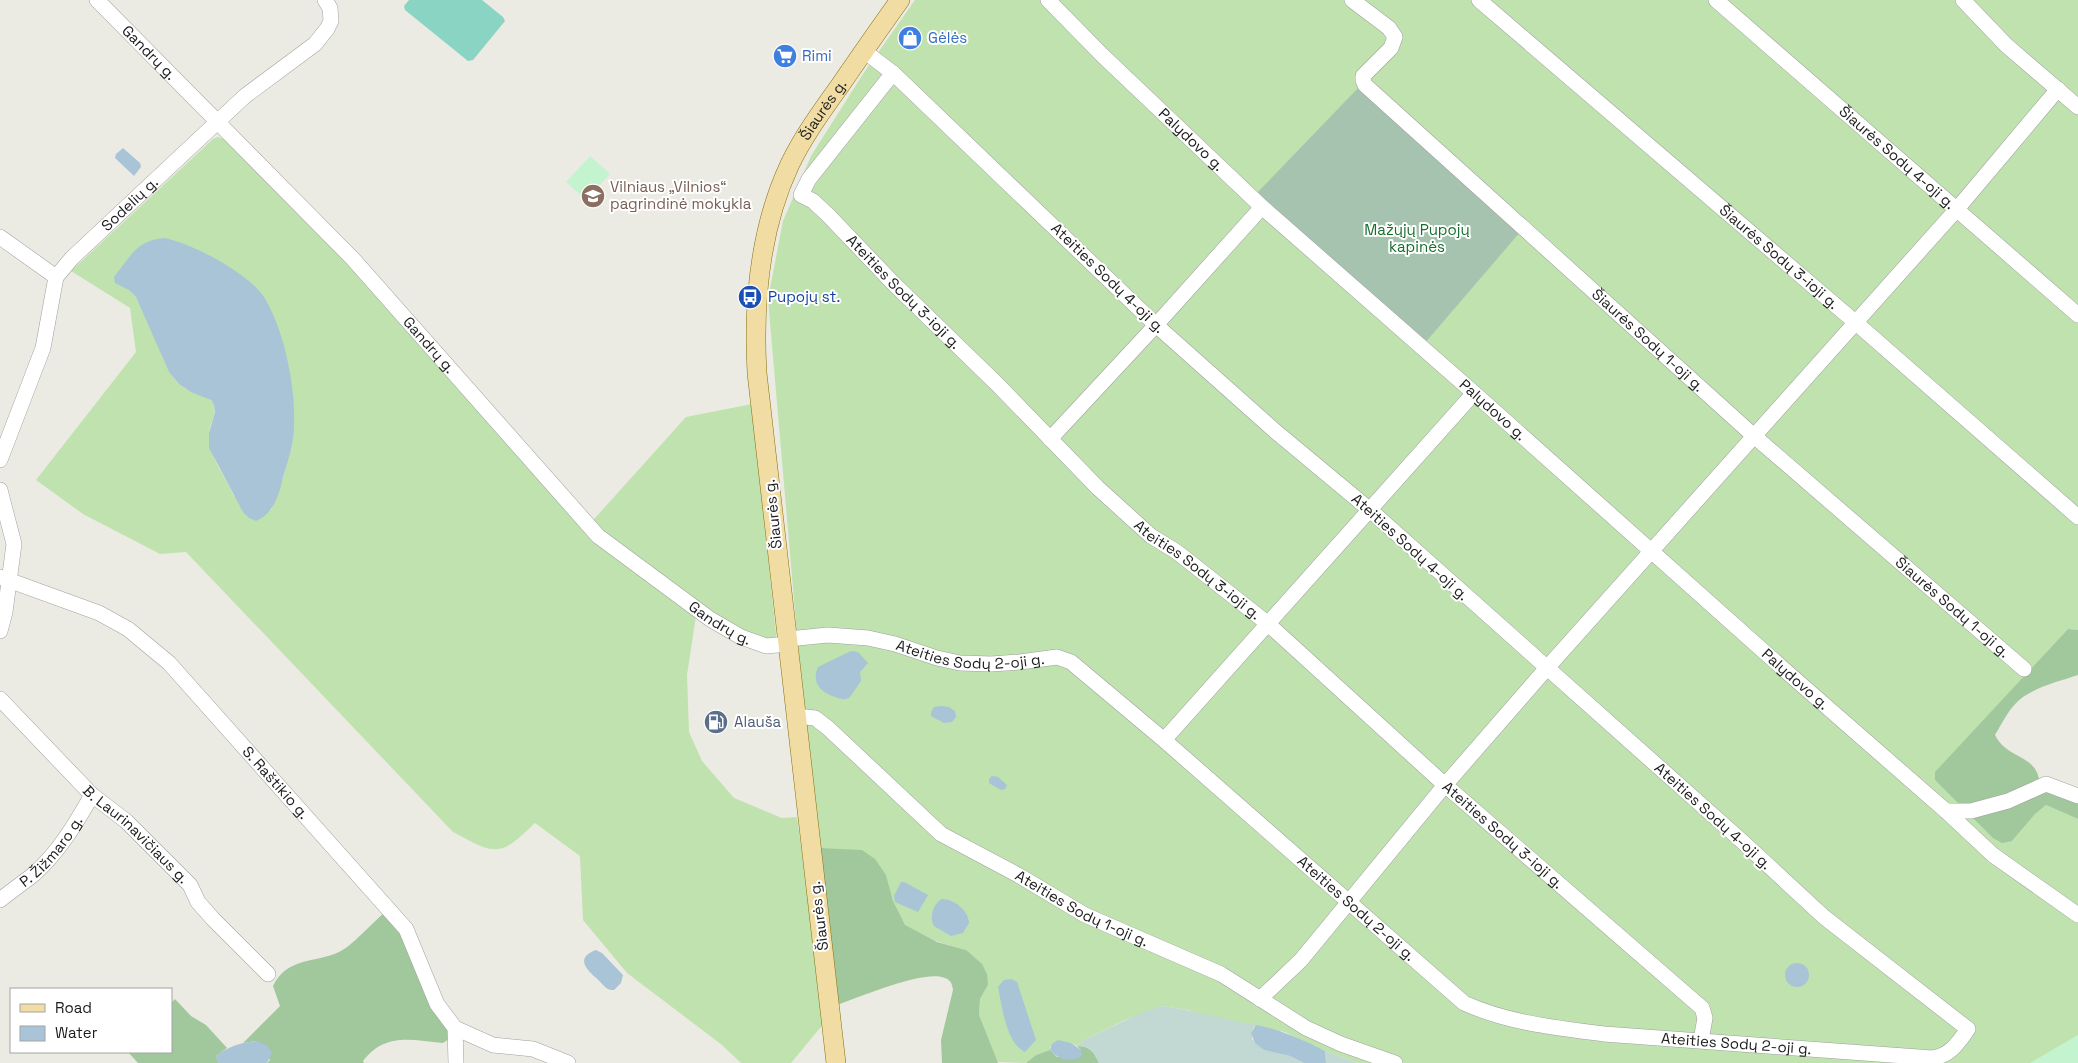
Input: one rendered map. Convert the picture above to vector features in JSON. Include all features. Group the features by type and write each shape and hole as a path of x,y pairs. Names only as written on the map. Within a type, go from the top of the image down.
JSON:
{"main road":[{"name":"Šiaurės g.","path":"836,1063 757,373 756,308 762,251 780,189 790,164 803,140 900,0"}],"street":[{"name":"Gandrų g.","path":"97,0 353,259 598,536 710,619 741,637 766,646 788,642"},
{"name":"Sodelių g.","path":"0,460 43,348 56,278 72,258 245,96 322,38 331,21 330,8 326,0"},
{"name":"Palydovo g.","path":"1048,0 1102,55 1262,207 1652,551 1788,674 1946,811 1993,855 2078,915"},
{"name":"Šiaurės Sodų 1-oji g.","path":"1352,0 1389,28 1395,37 1392,48 1363,76 1362,80 1365,85 1754,436 2024,669"},
{"name":"Šiaurės Sodų 3-ioji g.","path":"1479,0 1855,322 2078,517"},
{"name":"Šiaurės Sodų 4-oji g.","path":"1716,0 2078,315"},
{"path":"1971,2 2006,45 2078,107"},
{"name":"Ateities Sodų 4-oji g.","path":"864,52 894,73 1156,325 1275,431 1370,510 1744,843 1824,917 1968,1029"},
{"path":"801,195 809,179 894,73"},
{"path":"1260,999 1300,960 1445,785 1546,668 1957,209 2058,89"},
{"name":"Ateities Sodų 3-ioji g.","path":"780,189 801,195 820,207 893,283 997,384 1098,488 1151,536 1177,552 1267,623 1445,785 1702,1008 1705,1018 1701,1040"},
{"path":"1050,439 1262,207"},
{"path":"0,238 56,278"},
{"path":"1164,740 1474,393"},
{"path":"0,490 14,544 5,578 5,612 0,631"},
{"name":"S. Raštikio g.","path":"5,578 98,613 128,629 168,664 406,929 437,1004 455,1028"},
{"name":"Ateities Sodų 2-oji g.","path":"788,642 828,635 868,638 960,663 991,664 1064,658 1164,740 1464,1003 1485,1012 1551,1027 1604,1034 1932,1058 1940,1057 1950,1052 1968,1029"},
{"name":"B. Laurinavičiaus g.","path":"0,699 92,795 126,821 190,885 198,902 268,974"},
{"name":"Ateities Sodų 1-oji g.","path":"796,716 815,718 828,728 941,834 1018,874 1085,915 1220,974 1284,1016 1341,1044 1396,1063"},
{"path":"1946,811 1980,809 2008,801 2046,784 2078,796"},
{"name":"P. Žižmaro g.","path":"0,900 35,873 51,856 74,826 92,795"},
{"path":"456,1063 455,1028 493,1045 533,1049 568,1063"}],"green space":[{"path":"915,0 2078,0 2078,630 2068,629 1935,773 1935,780 2012,841 2035,814 2046,805 2078,819 2078,1035 2055,1049 2060,1063 1358,1063 1325,1051 1285,1032 1162,1006 1125,1020 1084,1040 1077,1046 1071,1043 1050,1047 1050,1050 1036,1055 1026,1063 996,1062 979,1015 980,999 988,985 966,950 924,937 909,929 904,924 895,907 886,875 818,848 796,623 768,299 783,221 811,156 863,74"},
{"name":"Mažųjų Pupojų kapinės","path":"1361,85 1521,231 1424,344 1256,194"},
{"path":"218,137 227,140 391,309 587,527 686,417 752,404 778,653 751,649 696,616 687,675 689,732 702,761 734,798 782,818 797,817 825,1022 791,1063 741,1063 722,1045 627,973 583,920 580,856 535,823 513,842 497,849 479,845 453,832 186,552 160,554 83,514 36,480 136,352 130,308 71,271 213,139","holes":["129,290 294,425 286,469 271,510 234,496 214,458 209,442 209,433 214,414 213,403 207,397 182,386 174,378 136,297"]},
{"path":"590,156 610,174 586,200 566,182"},
{"path":"2068,629 2078,630 2078,675 2043,687 2023,697 2011,710 1995,735 2006,748 2032,765 2039,779 2078,802 2078,819 2046,805 2035,814 2012,841 2002,843 1993,838 1935,780 1935,772"},
{"path":"818,848 862,850 875,859 886,875 893,901 905,925 937,942 966,950 982,964 987,974 988,985 980,999 979,1015 998,1063 942,1063 941,1040 953,990 951,982 945,978 936,976 908,980 837,1005"},
{"path":"383,914 401,935 450,1032 449,1039 443,1043 410,1040 390,1042 371,1052 363,1061 364,1063 267,1063 270,1060 256,1041 243,1043 280,1006 273,986 286,970 302,962 339,952"},
{"path":"175,999 191,1016 206,1025 227,1048 216,1056 219,1063 138,1063 129,1053 172,1053 172,1002"},
{"path":"2078,1035 2078,1063 2030,1063"},
{"path":"1077,1046 1091,1050 1099,1063 1026,1063 1036,1055 1050,1050 1057,1057 1081,1050"}],"shaded area":[{"path":"409,0 482,0 503,17 505,21 473,60 468,61 405,10 404,6"},
{"path":"1162,1006 1256,1025 1253,1028 1252,1039 1264,1050 1290,1056 1304,1063 1099,1063 1091,1050 1077,1046 1084,1040 1143,1012"},
{"path":"1325,1051 1358,1063 1326,1063"}],"water":[{"path":"123,148 140,163 141,167 134,176 115,158 116,154"},
{"path":"164,238 204,253 246,278 264,297 283,342 293,394 293,438 275,503 262,518 256,521 249,518 243,512 209,448 209,433 215,412 214,405 211,400 191,392 179,384 169,372 136,297 129,290 115,283 114,277 135,251 147,242"},
{"path":"851,651 858,652 868,663 860,672 861,681 850,697 841,699 822,690 817,682 816,673 818,667"},
{"path":"934,707 949,707 955,711 956,717 952,722 944,723 931,716"},
{"path":"992,776 998,777 1007,785 1005,789 1001,790 989,783 989,779"},
{"path":"901,882 928,895 918,912 895,902 894,896"},
{"path":"942,899 956,903 966,914 969,923 963,933 951,936 934,926 932,919 933,911 936,904"},
{"path":"596,950 602,953 623,975 621,983 614,990 606,988 585,966 584,959 586,956"},
{"path":"1797,963 1805,967 1809,975 1805,983 1797,987 1789,983 1785,975 1789,967"},
{"path":"1011,979 1017,982 1036,1040 1025,1052 1013,1041 1001,1004 998,987 1004,980"},
{"path":"1256,1025 1291,1035 1325,1051 1326,1063 1304,1063 1290,1056 1264,1050 1255,1043 1251,1033"},
{"path":"1058,1040 1071,1043 1081,1050 1082,1056 1069,1060 1057,1056 1050,1050 1052,1044"},
{"path":"256,1041 267,1045 272,1053 267,1063 219,1063 216,1056 230,1047"}],"place":[{"name":"Gėlės","path":"910,38"},
{"name":"Rimi","path":"785,56"},
{"name":"Vilniaus „Vilnios“ pagrindinė mokykla","path":"593,196"},
{"name":"Pupojų st.","path":"750,297"},
{"name":"Alauša","path":"716,722"}]}
